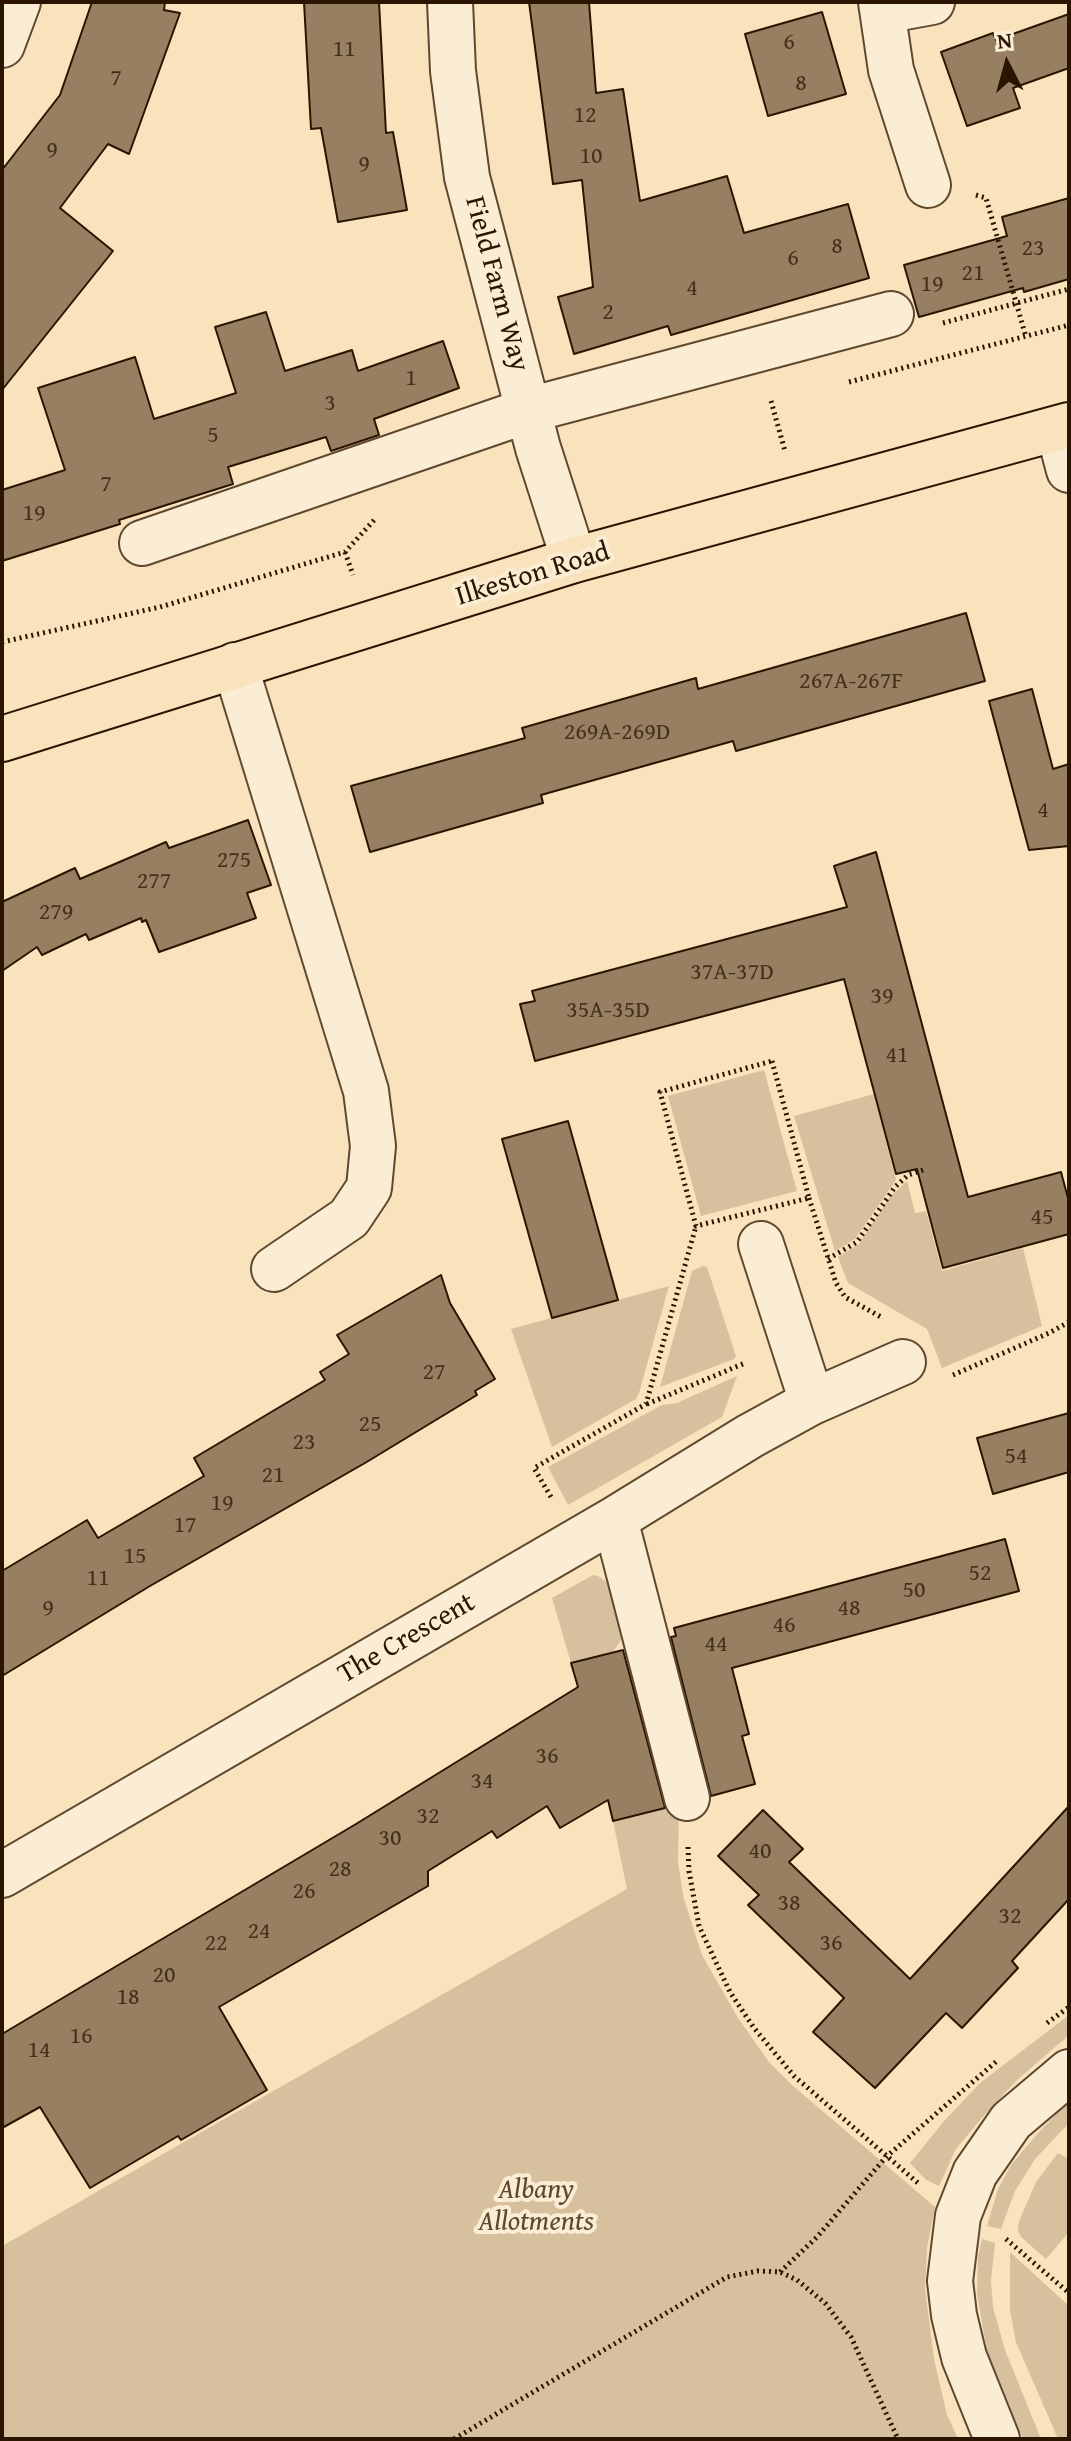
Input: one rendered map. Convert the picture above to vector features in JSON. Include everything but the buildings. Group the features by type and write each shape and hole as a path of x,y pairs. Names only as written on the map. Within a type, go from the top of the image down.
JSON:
{"main road":[{"name":"Ilkeston Road","path":"2,739 574,560 1063,427"}],"street":[{"path":"2,45 18,2"},
{"name":"Field Farm Way","path":"450,2 453,71 467,177 538,448 574,560"},
{"path":"928,185 891,70 882,6 932,2"},
{"path":"142,543 529,410 891,314"},
{"path":"1063,427 1069,470"},
{"path":"235,665 366,1091 373,1146 369,1188 349,1218 274,1269"},
{"path":"761,1244 812,1402"},
{"name":"The Crescent","path":"2,1875 615,1519 750,1436 812,1402 911,1359"},
{"path":"615,1519 687,1798"},
{"path":"997,2439 964,2357 954,2315 950,2281 958,2216 975,2173 1011,2121 1069,2072"}],"path":[{"path":"928,185 986,198 1026,337"},
{"path":"943,323 1069,289"},
{"path":"646,1404 696,1226 660,1092 772,1061 836,1283 845,1297 912,1337 911,1359 932,1385 1069,1322"},
{"path":"828,1259 857,1242 895,1187 908,1175 923,1170"},
{"path":"696,1226 809,1198"},
{"path":"577,1540 534,1468 646,1404 794,1343"},
{"path":"687,1798 689,1871 699,1926 730,1992 754,2028 794,2076 958,2216"},
{"path":"780,2272 817,2237 886,2157"},
{"path":"1003,2249 1010,2226"},
{"path":"996,2235 1005,2239 1069,2293"},
{"path":"454,2439 727,2277 758,2271 780,2272 797,2280 825,2303 851,2337 898,2439"}],"green space":[{"path":"764,1070 797,1191 701,1216 668,1096"},
{"path":"874,1094 896,1180 855,1239 835,1251 794,1116"},
{"path":"907,1181 915,1213 926,1211 942,1271 1023,1248 1042,1326 942,1368 927,1329 848,1283 838,1257 859,1244 890,1197"},
{"path":"707,1267 736,1356 660,1387 692,1271"},
{"path":"669,1286 636,1399 552,1447 511,1329"},
{"path":"737,1376 722,1417 568,1505 548,1467 662,1405 677,1403"},
{"path":"593,1575 614,1587 625,1634 613,1652 571,1663 552,1598"},
{"name":"Albany Allotments","path":"679,1803 678,1863 684,1899 702,1955 738,2018 769,2062 792,2085 935,2207 927,2248 925,2288 934,2359 947,2415 958,2439 2,2439 2,2246 627,1889 613,1821"},
{"path":"1069,2015 1069,2035 1016,2081 981,2119 956,2149 939,2186 926,2180 910,2163 945,2120 980,2083"},
{"path":"1069,2101 1069,2123 1035,2159 1015,2191 1001,2229 987,2226 998,2189 1011,2165"},
{"path":"1058,2153 1069,2159 1069,2232 1046,2259 1021,2237 1019,2221 1036,2182"},
{"path":"982,2239 995,2243 991,2281 993,2307 1005,2350 1041,2439 1023,2439 987,2351 977,2294 978,2256"},
{"path":"1010,2252 1069,2306 1069,2439 1058,2439 1016,2342 1010,2311"}]}
